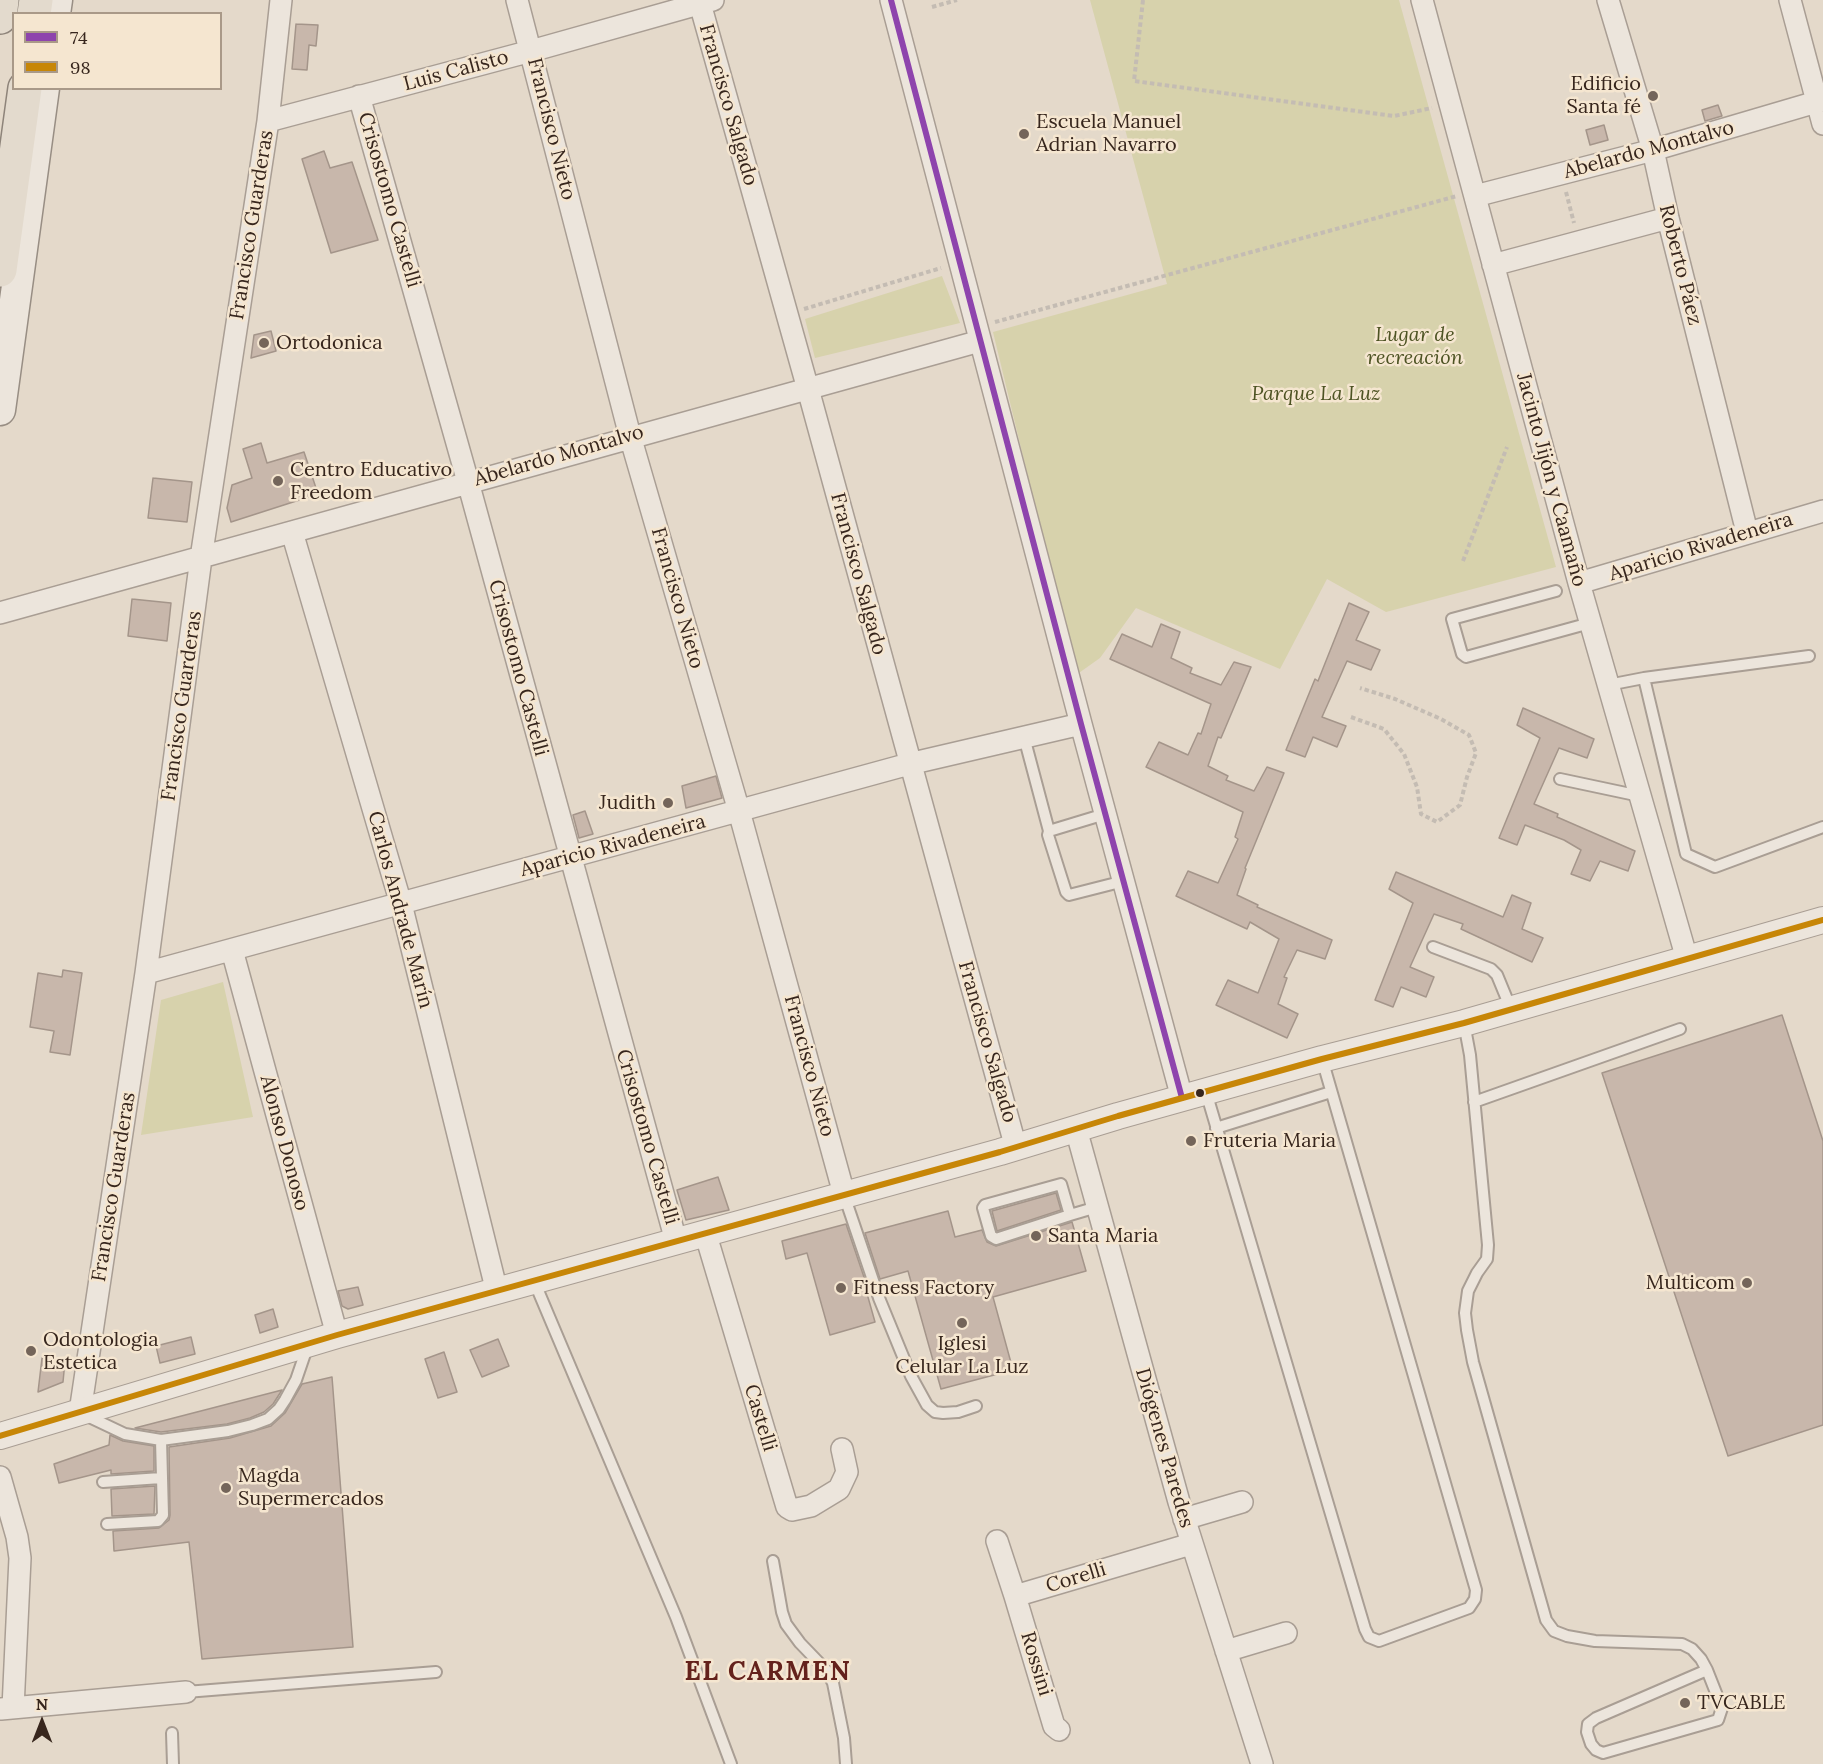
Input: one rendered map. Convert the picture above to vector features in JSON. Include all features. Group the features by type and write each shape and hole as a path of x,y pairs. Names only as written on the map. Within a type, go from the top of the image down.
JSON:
{"main road":[{"path":"0,17 2,0"},
{"path":"0,270 25,90"},
{"path":"0,410 44,90"}],"street":[{"name":"Francisco Guarderas","path":"80,1412 146,973 201,558 268,121 281,0"},
{"name":"Francisco Nieto","path":"517,0 630,436 739,811 844,1194"},
{"path":"891,0 983,333 1105,814 1124,881 1194,1095"},
{"name":"Jacinto Jijón y Caamaño","path":"1422,0 1468,195 1493,265 1579,584 1687,959"},
{"name":"Roberto Páez","path":"1608,0 1653,150 1747,532"},
{"path":"1790,0 1820,101 1823,124"},
{"name":"Luis Calisto","path":"268,121 531,51 704,1"},
{"name":"Francisco Salgado","path":"704,1 909,764 1016,1148"},
{"name":"Crisostomo Castelli","path":"359,96 468,482 676,1241"},
{"name":"Abelardo Montalvo","path":"1468,195 1653,150 1820,101"},
{"path":"1493,265 1668,218"},
{"name":"Abelardo Montalvo","path":"0,613 630,436 808,389 983,333"},
{"name":"Aparicio Rivadeneira","path":"1579,584 1823,511"},
{"name":"Carlos Andrade Marín","path":"292,532 401,904 497,1292"},
{"name":"Aparicio Rivadeneira","path":"146,973 909,764 1081,724"},
{"path":"0,1436 308,1343 1016,1148 1322,1059 1464,1023 1822,923"},
{"name":"Alonso Donoso","path":"232,950 337,1335"},
{"name":"Diógenes Paredes","path":"1076,1129 1191,1544 1262,1764"},
{"name":"Castelli","path":"705,1232 787,1506 792,1510 811,1506 839,1489 847,1472 842,1449"},
{"path":"0,1477 17,1537 20,1558 7,1708 186,1692"},
{"path":"1184,1519 1242,1502"},
{"path":"997,1541 1015,1596"},
{"name":"Corelli","path":"1015,1596 1191,1544"},
{"name":"Rossini","path":"1015,1596 1054,1726 1059,1730"},
{"path":"1226,1651 1286,1633"}],"lane":[{"path":"1556,591 1452,619 1462,654 1466,657 1590,623"},
{"path":"1608,685 1809,656"},
{"path":"1644,678 1686,854 1714,867 1823,827"},
{"path":"1024,737 1049,831 1048,835 1066,892 1069,895 1124,881"},
{"path":"1560,779 1640,796"},
{"path":"1049,831 1105,814"},
{"path":"1433,947 1491,969 1497,975 1511,1010"},
{"path":"1464,1023 1470,1055 1488,1245 1487,1259 1468,1291 1466,1321 1473,1362 1546,1620 1554,1631 1595,1641 1682,1644 1692,1649 1701,1659 1707,1670 1722,1708 1718,1720 1603,1753 1591,1744 1587,1732 1588,1724 1596,1718 1707,1670"},
{"path":"1474,1102 1680,1029"},
{"path":"1194,1095 1216,1128 1365,1629 1369,1637 1378,1641 1469,1608 1475,1599 1476,1590 1322,1059"},
{"path":"1216,1128 1331,1092"},
{"path":"1070,1215 1061,1184 985,1205 983,1208 991,1236 996,1239 1097,1207"},
{"path":"844,1194 879,1299 911,1376 927,1405 935,1412 943,1413 958,1412 976,1406"},
{"path":"534,1281 676,1617 730,1764"},
{"path":"80,1412 125,1434 161,1440 228,1431 252,1425 268,1419 279,1409 296,1380 308,1343"},
{"path":"107,1524 158,1521 163,1515 161,1440"},
{"path":"103,1482 161,1478"},
{"path":"773,1561 786,1624 800,1643 827,1671 833,1683 844,1738 846,1764"},
{"path":"186,1692 436,1672"},
{"path":"172,1733 173,1764"}],"path":[{"path":"932,7 957,0"},
{"path":"1143,0 1134,81 1394,116 1436,107"},
{"path":"1566,192 1577,232"},
{"path":"983,333 1468,195"},
{"path":"798,311 950,266"},
{"path":"1463,561 1507,447"},
{"path":"1351,717 1384,729 1404,754 1416,787 1421,814 1437,822 1460,805 1476,753 1469,735 1442,719 1395,699 1360,688"}],"green space":[{"name":"Parque La Luz","path":"1090,0 1399,0 1556,567 1386,612 1327,579 1280,669 1136,608 1100,658 1076,675 993,332 1167,284"},
{"path":"942,276 960,323 815,358 805,319"},
{"path":"223,982 253,1117 141,1135 161,1000"}],"building":[{"path":"296,24 318,25 316,46 309,45 307,70 292,69"},
{"path":"1718,105 1722,116 1705,121 1702,110"},
{"path":"1604,125 1608,140 1590,145 1586,130"},
{"path":"324,151 330,168 352,162 378,240 331,253 302,159"},
{"name":"Ortodonica","path":"271,331 276,351 251,358 254,335"},
{"name":"Centro Educativo Freedom","path":"261,443 267,463 304,452 318,494 231,522 227,508 232,485 252,478 243,449"},
{"path":"153,478 192,482 187,522 148,518"},
{"path":"132,599 171,603 167,641 128,636"},
{"path":"1349,603 1369,612 1356,640 1380,650 1371,670 1347,661 1322,717 1346,726 1337,747 1313,737 1305,757 1286,750 1315,679 1318,681"},
{"path":"1161,624 1180,632 1171,658 1192,668 1190,673 1221,685 1234,662 1251,667 1221,738 1218,737 1208,766 1228,776 1226,780 1254,791 1267,767 1284,773 1245,868 1237,895 1258,905 1257,907 1332,940 1325,959 1297,950 1284,977 1287,978 1278,1004 1298,1014 1287,1038 1216,1005 1228,980 1258,993 1279,939 1250,922 1247,929 1176,896 1188,871 1218,883 1238,839 1235,837 1243,812 1146,767 1159,742 1188,755 1198,733 1201,734 1211,704 1110,659 1122,634 1152,647"},
{"path":"1523,708 1594,739 1587,758 1559,748 1534,804 1558,814 1557,817 1635,851 1628,871 1600,861 1590,881 1571,874 1581,850 1564,840 1525,825 1517,845 1499,838 1540,738 1517,725"},
{"path":"716,776 722,798 686,808 682,786"},
{"path":"585,811 593,834 579,838 573,815"},
{"path":"1396,872 1503,917 1512,895 1531,903 1522,929 1543,938 1532,962 1461,929 1463,924 1434,914 1410,967 1434,977 1426,997 1401,987 1393,1007 1375,1000 1413,903 1389,889"},
{"path":"63,970 82,973 70,1055 50,1052 54,1031 30,1027 38,973 62,977"},
{"name":"Multicom","path":"1782,1015 1823,1141 1823,1425 1728,1456 1602,1073"},
{"path":"718,1177 729,1210 686,1220 677,1190"},
{"path":"1056,1193 1061,1210 997,1231 992,1211"},
{"name":"Iglesi Celular La Luz","path":"948,1211 955,1237 982,1230 987,1242 996,1246 1072,1222 1086,1271 993,1297 1013,1370 941,1389 908,1271 880,1279 865,1233"},
{"name":"Fitness Factory","path":"846,1224 866,1283 864,1283 875,1322 830,1335 807,1253 786,1259 782,1241"},
{"path":"358,1287 363,1305 348,1309 342,1306 338,1291"},
{"path":"273,1309 278,1327 260,1333 255,1315"},
{"path":"191,1337 195,1354 160,1363 156,1346"},
{"path":"498,1339 509,1366 482,1377 470,1350"},
{"path":"444,1352 457,1392 438,1398 425,1359"},
{"path":"42,1358 65,1361 63,1382 38,1392"},
{"name":"Magda Supermercados","path":"332,1377 353,1647 202,1659 189,1542 114,1551 113,1531 159,1528 169,1520 169,1447 230,1438 271,1426 285,1413 302,1384"},
{"path":"282,1390 273,1404 264,1412 227,1424 161,1432 135,1428"},
{"path":"110,1435 123,1441 154,1446 154,1471 111,1474 111,1470 59,1483 54,1464 109,1445"},
{"path":"155,1486 154,1514 112,1516 111,1489"}],"transit line":[{"name":"74","path":"891,0 1081,724 1182,1098"},
{"name":"98","path":"0,1436 337,1335 1000,1152 1118,1116 1322,1059 1464,1023 1823,920"}],"place":[{"name":"Edificio Santa fé","path":"1653,96"},
{"name":"Escuela Manuel Adrian Navarro","path":"1024,134"},
{"name":"Ortodonica","path":"264,343"},
{"name":"Centro Educativo Freedom","path":"278,481"},
{"name":"Judith","path":"668,803"},
{"name":"Fruteria Maria","path":"1191,1141"},
{"name":"Santa Maria","path":"1036,1236"},
{"name":"Multicom","path":"1747,1283"},
{"name":"Fitness Factory","path":"841,1288"},
{"name":"Iglesi Celular La Luz","path":"962,1323"},
{"name":"Odontologia Estetica","path":"31,1351"},
{"name":"Magda Supermercados","path":"226,1488"},
{"name":"TVCABLE","path":"1685,1703"}],"district":[{"name":"EL CARMEN","path":"768,1673"}],"park label":[{"name":"Lugar de recreación","path":"1415,346"}]}
